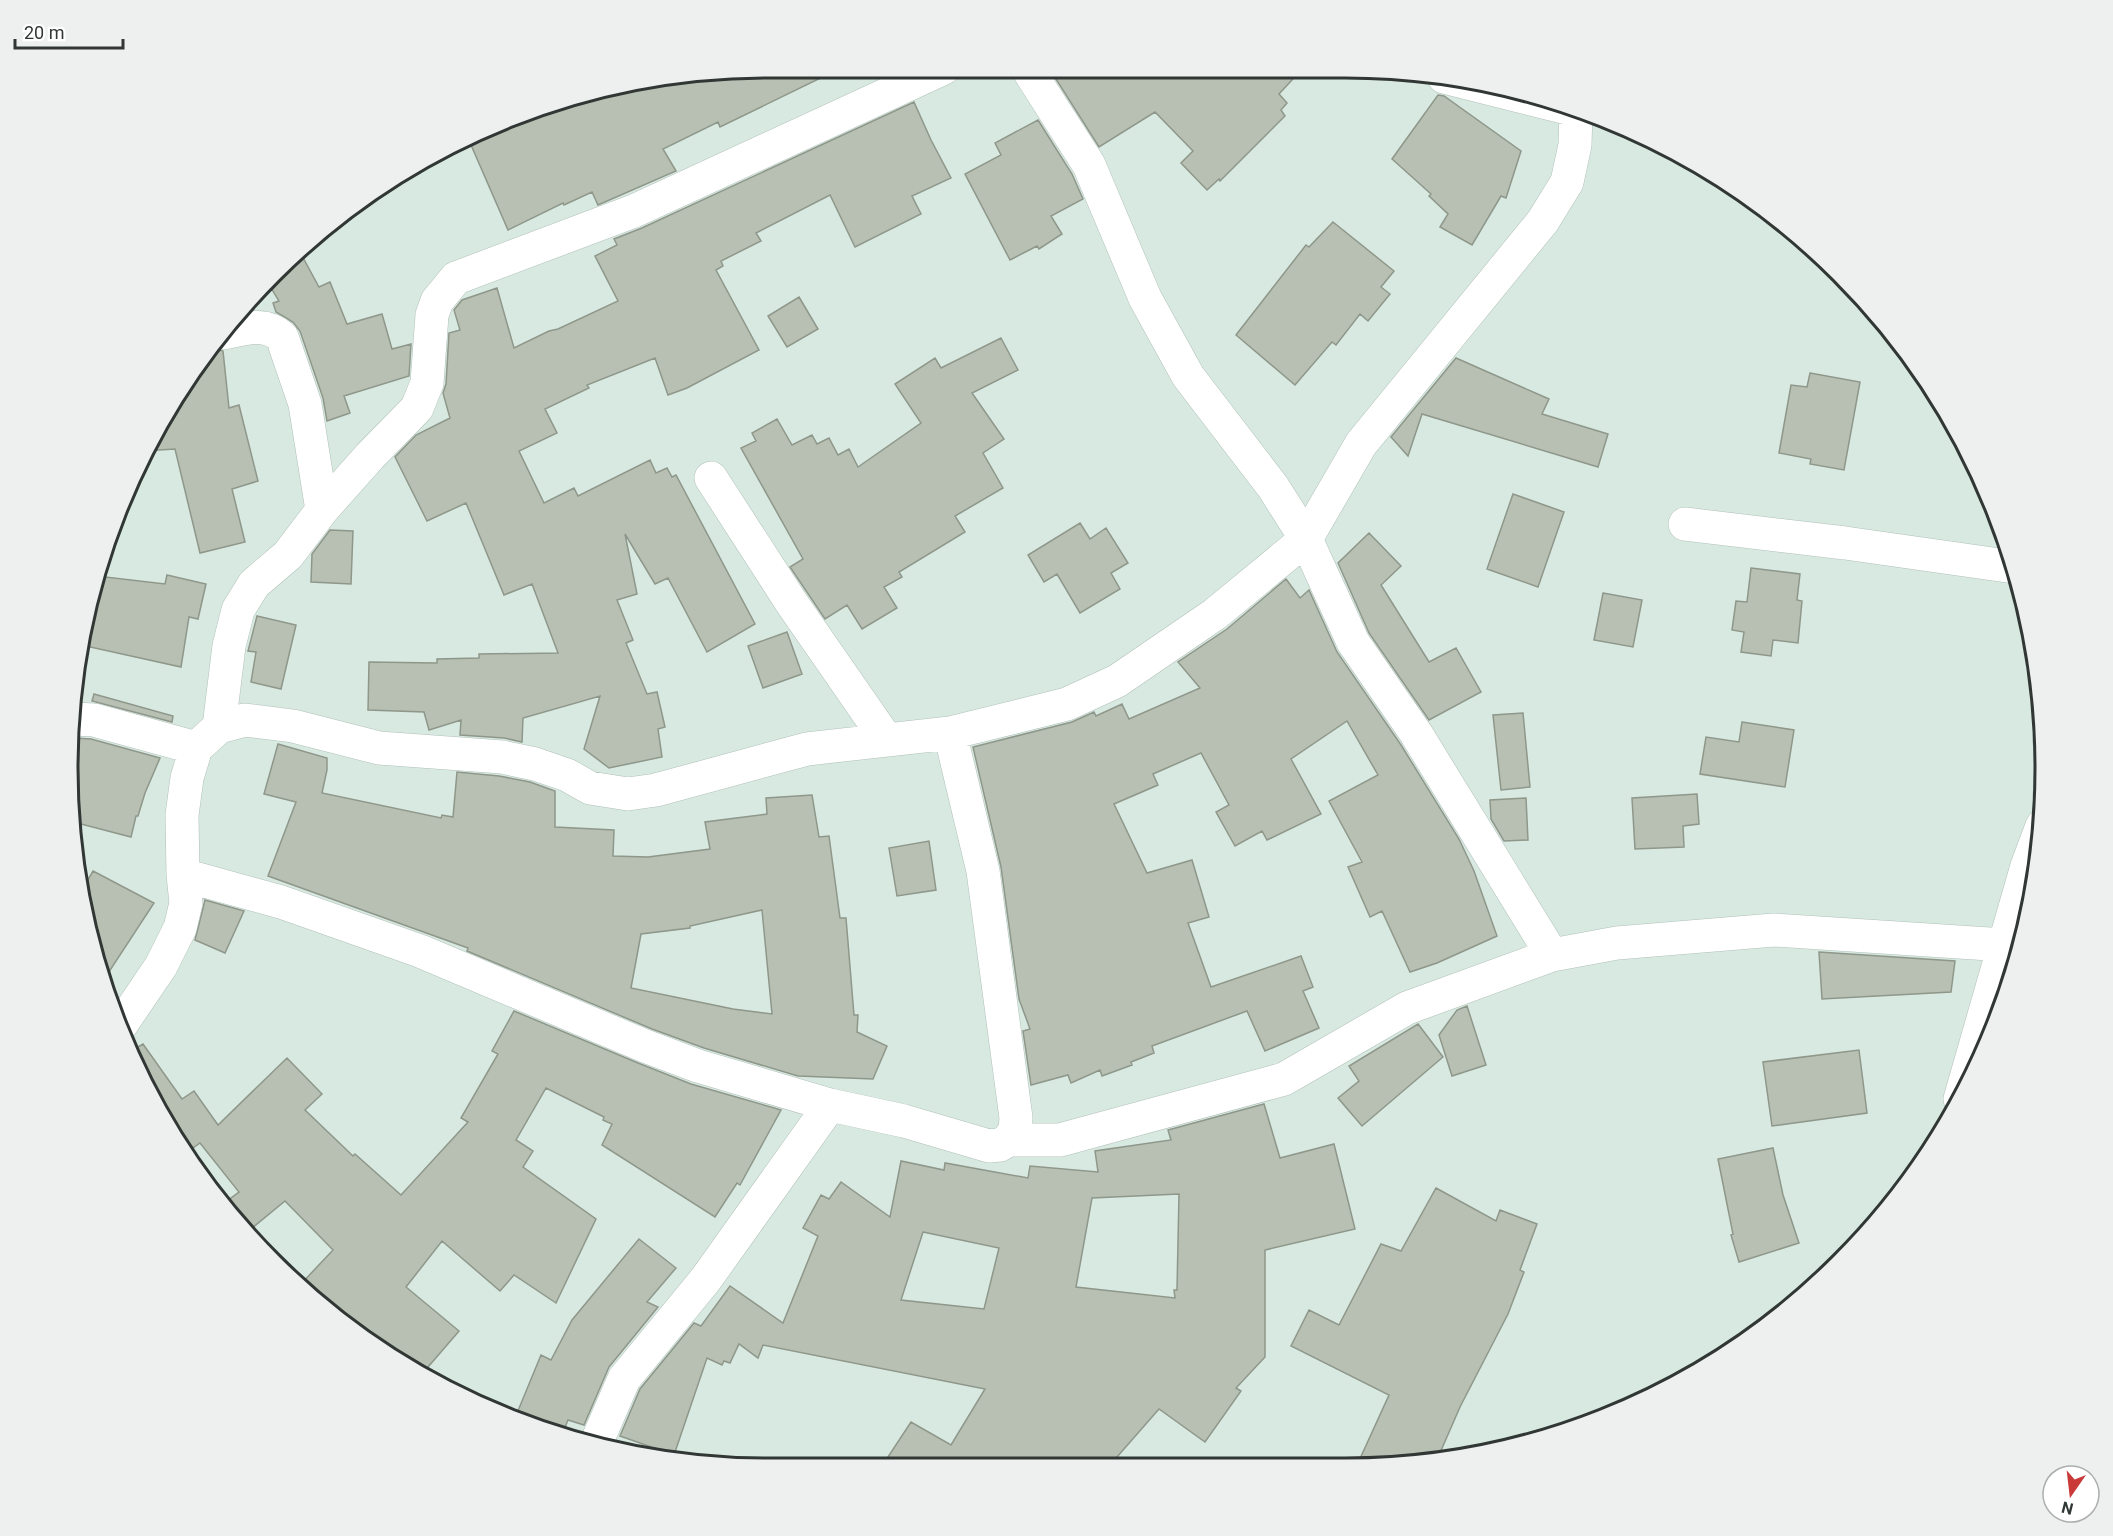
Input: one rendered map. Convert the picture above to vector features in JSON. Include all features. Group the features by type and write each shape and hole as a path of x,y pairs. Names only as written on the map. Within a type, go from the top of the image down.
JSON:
{"street":[{"path":"126,1018 161,966 180,928 186,903 182,815 187,778 207,738 238,610 254,584 288,555 322,510 417,408 427,383 432,315 437,301 456,278 634,211 922,78"},
{"path":"1033,78 1089,165 1144,298 1188,376 1273,486 1306,539 1353,642 1417,735 1552,955"},
{"path":"79,719 207,738 245,720 293,726 379,748 502,757 535,764 567,775 590,789 628,794 656,790 807,749 950,733 1067,704 1117,681 1215,614 1306,539 1361,444 1543,221 1567,182 1575,145 1577,119"},
{"path":"235,331 255,327 274,329 282,337 305,404 322,510"},
{"path":"711,478 790,602 886,739"},
{"path":"1685,524 1845,543 2004,566"},
{"path":"183,875 281,902 420,951 698,1066 830,1105 904,1121 989,1146 1000,1145 1008,1140 1015,1131 1016,1118 983,872 950,733"},
{"path":"1974,1051 2028,863"},
{"path":"1008,1140 1059,1140 1284,1079 1407,1008 1552,955 1617,943 1774,930 2004,945"},
{"path":"599,1437 624,1379 706,1279 830,1105"}],"building":[{"path":"820,78 720,127 718,122 663,149 676,171 598,205 592,192 564,205 563,203 508,230 471,145 546,115 633,91 723,79"},
{"path":"1055,78 1294,78 1279,94 1287,103 1281,110 1285,116 1220,181 1219,179 1207,190 1181,163 1193,151 1155,112 1099,147"},
{"path":"1438,95 1444,96 1521,151 1506,198 1501,196 1472,245 1440,227 1448,214 1429,196 1431,194 1392,159"},
{"path":"914,102 951,178 912,196 921,214 855,247 830,195 756,233 761,241 721,261 723,266 716,270 759,350 687,388 668,395 655,358 587,385 589,388 545,409 557,433 519,451 544,503 574,488 578,496 650,460 656,473 667,468 672,477 676,475 755,624 707,652 668,578 655,584 625,534 637,594 617,600 633,640 626,643 647,694 657,692 665,727 658,729 662,757 609,768 584,749 600,696 523,718 522,742 504,738 460,735 461,720 429,730 424,712 368,710 369,662 437,663 437,659 479,658 479,654 558,653 532,584 504,595 466,503 427,521 395,457 416,435 450,418 443,393 446,384 449,333 460,330 454,310 462,300 497,288 514,348 558,329 618,301 595,256 617,245 614,239"},
{"path":"1038,120 1072,174 1083,199 1051,216 1062,234 1039,249 1037,246 1010,260 965,174 1001,155 995,143"},
{"path":"1333,222 1394,271 1381,287 1390,294 1368,321 1360,314 1336,345 1332,342 1295,385 1236,335 1306,245 1309,247"},
{"path":"303,258 319,287 330,282 347,324 382,314 392,349 411,344 409,376 344,396 350,413 327,421 323,398 300,331 293,322 276,312 273,303 279,301 272,289"},
{"path":"799,297 818,329 787,347 768,316"},
{"path":"1001,338 1018,370 972,393 1004,439 983,453 1003,488 955,516 965,532 899,572 902,577 884,587 897,608 862,629 847,605 825,619 790,567 803,559 741,448 756,441 752,433 777,419 792,445 812,435 817,444 829,438 838,455 849,449 858,467 921,423 895,384 935,358 941,368"},
{"path":"220,350 223,351 229,408 239,405 258,481 232,489 245,542 200,553 175,449 156,450 194,385"},
{"path":"1456,358 1549,399 1542,414 1608,434 1598,467 1422,414 1408,456 1391,437"},
{"path":"1810,373 1860,382 1844,470 1810,464 1811,459 1779,453 1791,385 1807,387"},
{"path":"1513,494 1564,512 1538,587 1487,569"},
{"path":"1080,523 1090,539 1106,528 1128,563 1111,573 1120,589 1080,613 1057,574 1044,582 1028,555"},
{"path":"330,530 353,531 351,584 311,582 312,554"},
{"path":"1369,533 1401,566 1381,585 1429,662 1456,648 1481,692 1429,720 1369,633 1338,563"},
{"path":"1751,568 1800,574 1797,600 1802,601 1798,643 1773,640 1771,656 1741,652 1744,632 1732,630 1736,601 1747,602"},
{"path":"167,575 206,584 198,619 189,617 181,667 89,647 106,577 165,584"},
{"path":"1286,579 1300,598 1309,590 1337,652 1401,745 1459,839 1474,871 1497,936 1437,963 1410,972 1382,911 1370,917 1348,867 1362,862 1329,801 1378,775 1347,721 1291,759 1321,814 1267,840 1262,831 1235,846 1216,812 1229,805 1201,753 1153,774 1158,785 1114,804 1147,873 1192,860 1209,917 1188,923 1211,987 1301,956 1313,987 1303,991 1319,1028 1265,1051 1247,1011 1152,1046 1154,1053 1131,1062 1132,1065 1102,1076 1100,1070 1071,1083 1068,1075 1031,1085 1023,1031 1030,1029 1019,999 1001,867 973,747 1072,722 1094,712 1096,716 1122,704 1129,719 1200,688 1178,662 1227,629"},
{"path":"1603,593 1642,600 1633,647 1594,640"},
{"path":"257,616 296,625 281,689 251,682 256,652 248,651"},
{"path":"787,632 802,674 763,688 748,646"},
{"path":"94,694 173,716 172,722 92,701"},
{"path":"1523,713 1530,787 1501,790 1493,715"},
{"path":"1742,722 1794,730 1785,787 1700,774 1706,737 1739,742"},
{"path":"79,738 91,739 160,758 138,816 136,816 131,837 80,824"},
{"path":"278,744 327,758 322,793 441,818 442,815 453,817 457,772 499,776 530,782 555,791 555,827 614,830 613,856 648,857 710,849 705,822 767,814 766,798 812,795 819,837 829,836 840,918 846,918 854,1015 858,1015 857,1032 887,1046 873,1079 798,1076 704,1048 652,1029 467,951 468,948 268,876 296,802 264,794","holes":["762,910 772,1014 733,1009 631,988 641,934 690,928 690,926"]},
{"path":"1697,794 1699,824 1683,826 1684,847 1635,849 1632,798"},
{"path":"1526,798 1528,840 1504,841 1491,819 1490,800"},
{"path":"929,841 936,890 897,896 889,848"},
{"path":"93,871 154,903 109,971 91,903 88,880"},
{"path":"205,900 244,911 225,953 195,940"},
{"path":"1819,952 1955,961 1951,992 1822,999"},
{"path":"1467,1006 1486,1065 1452,1076 1439,1035 1457,1010"},
{"path":"514,1011 691,1084 781,1110 740,1185 737,1183 715,1217 602,1145 612,1124 603,1120 604,1117 546,1088 516,1140 533,1151 523,1167 596,1219 556,1303 514,1275 500,1291 442,1241 406,1287 459,1331 427,1368 385,1342 305,1280 333,1250 285,1201 253,1227 249,1223 230,1199 239,1192 200,1143 192,1148 170,1113 138,1047 143,1044 182,1099 194,1091 218,1125 287,1058 322,1094 305,1110 353,1156 355,1154 401,1195 468,1122 461,1118 498,1054 492,1051"},
{"path":"1418,1024 1443,1057 1362,1126 1338,1098 1359,1081 1349,1066"},
{"path":"1859,1050 1867,1113 1772,1126 1763,1062"},
{"path":"1264,1104 1280,1158 1334,1144 1355,1229 1265,1250 1265,1357 1236,1388 1241,1391 1205,1442 1159,1409 1116,1458 887,1458 911,1422 951,1445 985,1389 763,1345 758,1358 739,1344 730,1363 724,1361 722,1365 707,1358 675,1452 656,1449 620,1436 640,1389 694,1323 701,1326 730,1286 783,1323 818,1236 803,1228 821,1195 829,1199 841,1182 890,1217 901,1161 944,1170 945,1163 1028,1178 1030,1166 1098,1172 1095,1151 1171,1140 1168,1130","holes":["1179,1194 1177,1290 1174,1290 1175,1298 1076,1287 1092,1198","923,1232 999,1248 984,1309 901,1300"]},
{"path":"1773,1148 1783,1195 1799,1243 1739,1262 1731,1235 1733,1234 1718,1159"},
{"path":"1436,1188 1496,1221 1500,1210 1537,1224 1520,1270 1524,1272 1508,1314 1460,1407 1441,1451 1360,1458 1389,1395 1291,1346 1309,1310 1339,1325 1381,1244 1401,1251"},
{"path":"639,1239 676,1268 647,1302 658,1307 609,1367 584,1425 568,1420 565,1427 518,1410 541,1355 551,1360 572,1320"}]}
